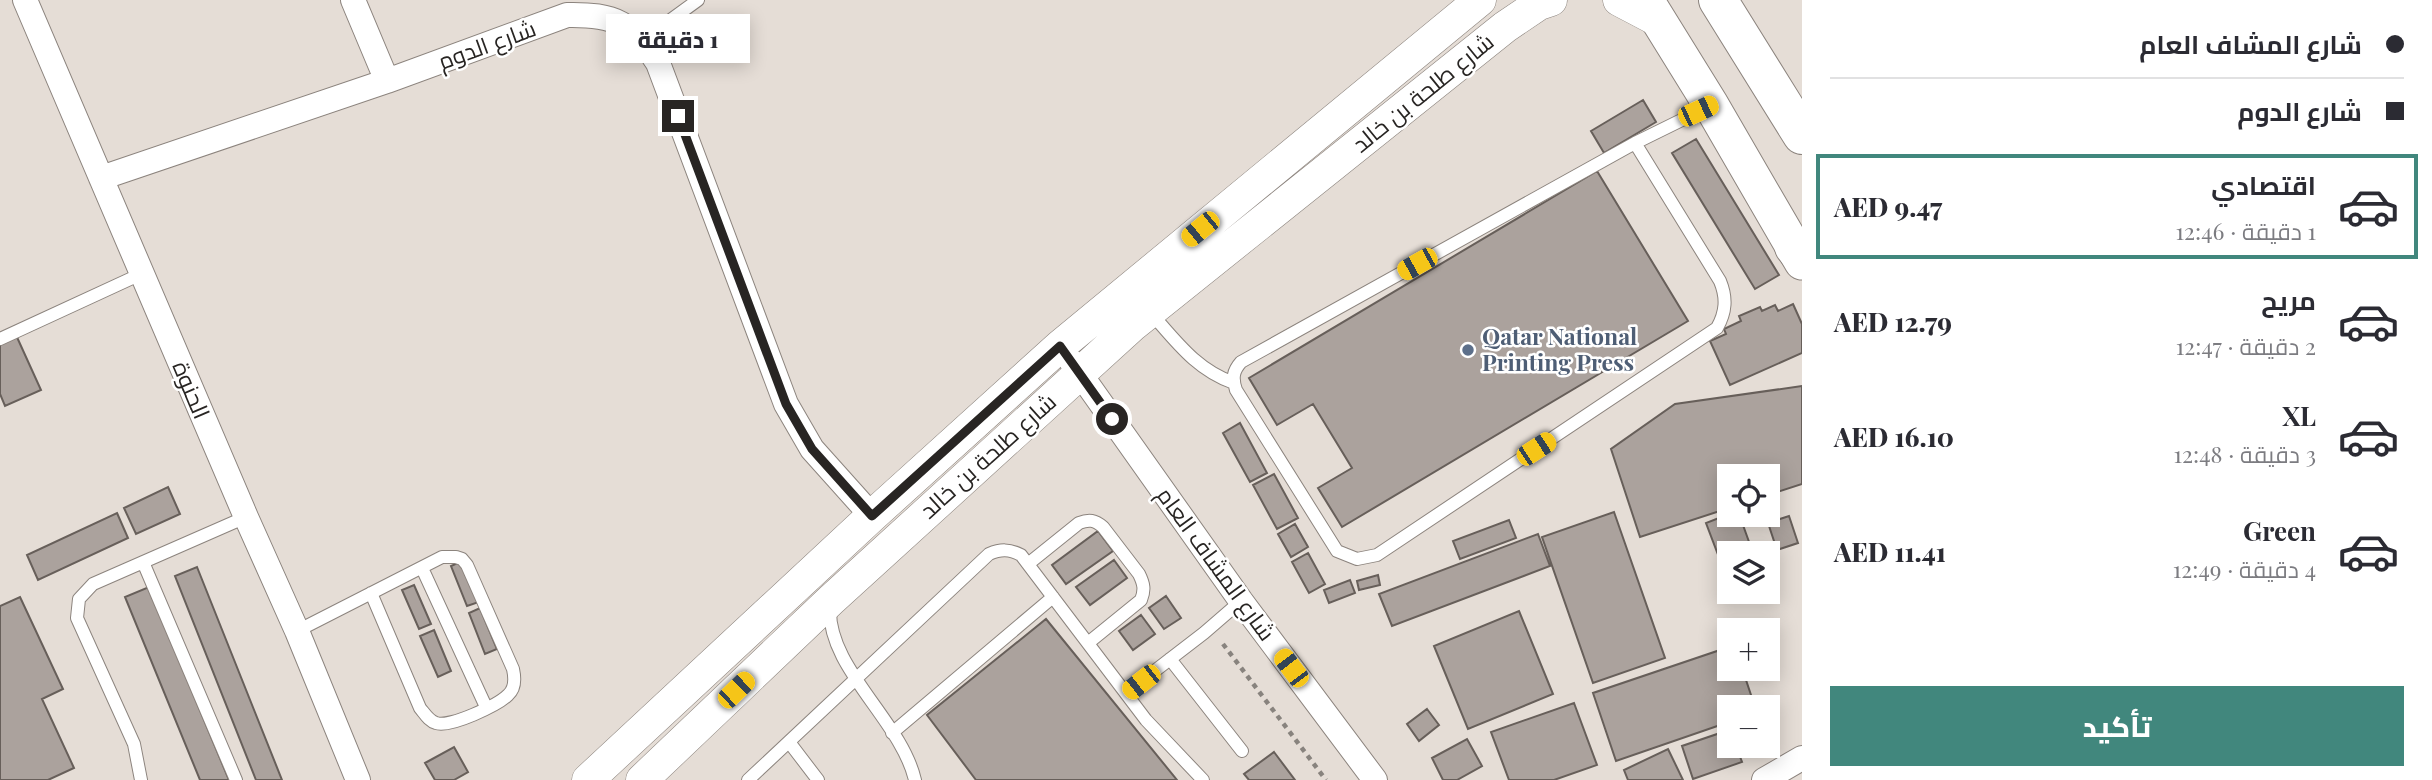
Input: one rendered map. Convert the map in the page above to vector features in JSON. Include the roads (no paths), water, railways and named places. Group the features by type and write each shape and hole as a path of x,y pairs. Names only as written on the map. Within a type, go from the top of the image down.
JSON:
{"highway":[{"path":"1718,0 1802,135"}],"main road":[{"path":"1652,10 1799,255"}],"street":[{"name":"الحنوة","path":"26,0 141,274 297,631 358,780"},
{"path":"353,0 387,81"},
{"name":"شارع طلحة بن خالد","path":"588,780 872,516 1060,346 1480,0"},
{"name":"شارع طلحة بن خالد","path":"642,780 831,600 1150,312 1505,27 1539,4 1551,0"},
{"path":"1619,0 1652,10"},
{"name":"شارع الدوم","path":"102,178 387,81 566,15 595,15 621,24 643,40 658,64 786,404 812,449 872,516"},
{"name":"شارع المشاف العام","path":"1060,346 1241,601 1375,780"},
{"path":"1764,780 1802,758"}],"lane":[{"path":"643,40 698,0"},
{"path":"1635,143 1720,281 1725,303 1724,317 1717,328 1377,555 1357,559 1337,551 1234,383 1235,368 1241,362 1635,143 1711,105"},
{"path":"0,339 141,274"},
{"path":"1150,312 1192,360 1211,374 1234,383"},
{"path":"141,780 134,744 78,618 76,608 79,599 93,584 246,517"},
{"path":"1028,564 1079,523 1087,520 1103,527 1139,574 1144,582 1141,600 1088,643"},
{"path":"748,780 989,554 999,550 1011,550 1021,555 1156,731 1203,780"},
{"path":"297,631 371,593 448,556 463,559 513,669 515,678 508,695 447,724 436,723 428,718 420,708 371,593"},
{"path":"143,562 236,780"},
{"path":"422,568 486,707"},
{"path":"892,733 1053,597"},
{"path":"831,600 832,634 840,653 905,755 915,780"},
{"path":"1126,694 1241,601"},
{"path":"1170,659 1242,751"},
{"path":"789,742 818,780"}],"place":[{"name":"Qatar National Printing Press","path":"1468,350"}]}
